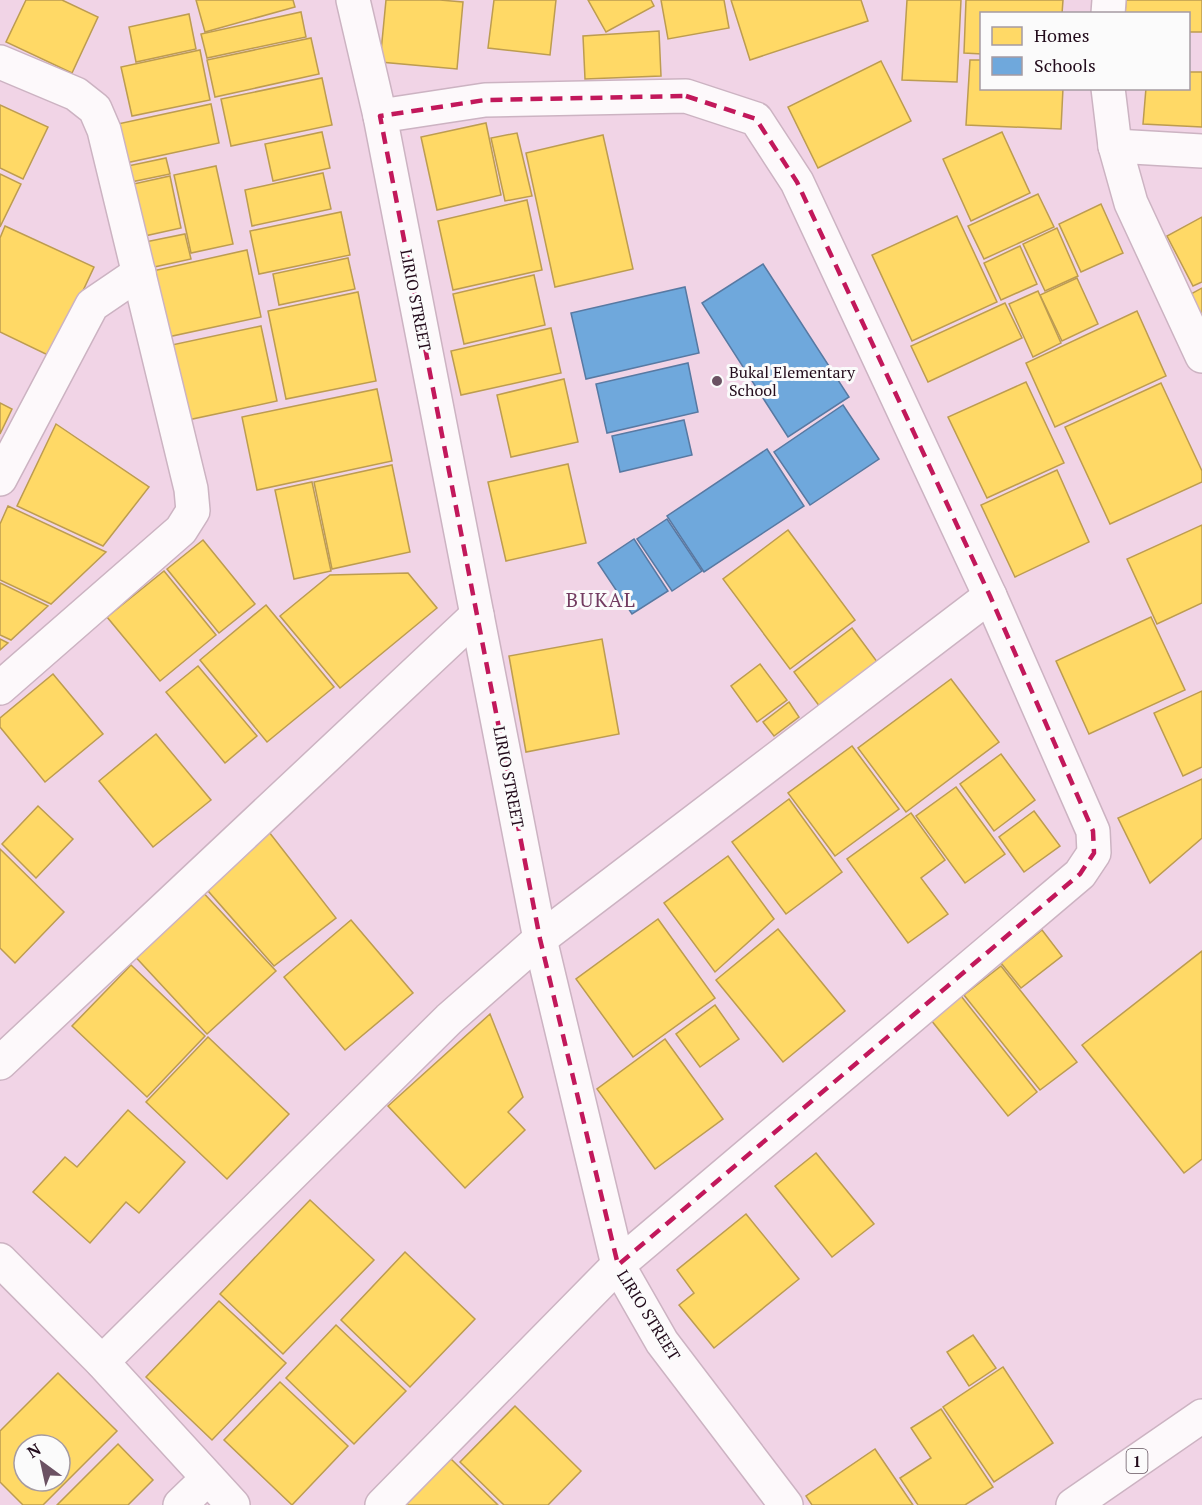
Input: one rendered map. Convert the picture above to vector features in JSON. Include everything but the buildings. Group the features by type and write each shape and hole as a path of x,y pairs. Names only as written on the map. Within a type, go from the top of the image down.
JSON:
{"street":[{"name":"LIRIO STREET","path":"353,0 380,116 540,939 618,1266 662,1342 786,1505"},
{"path":"0,62 76,93 95,109 104,130 139,273 191,489 193,511 181,530 0,688"},
{"path":"1108,90 1115,146 1131,203 1202,356"},
{"path":"380,116 485,100 686,96 756,119 797,182 990,596 1093,831 1094,853 1080,874 618,1266 382,1505"},
{"path":"1115,146 1202,151"},
{"path":"0,479 92,305 139,273"},
{"path":"102,1362 449,1019 540,939 990,596"},
{"path":"0,1063 477,615"},
{"path":"0,1260 102,1362 233,1505"},
{"name":"1","path":"1073,1505 1202,1416"},
{"path":"180,1505 208,1478"}],"highlighted area":[{"path":"686,96 756,119 797,182 990,596 1093,831 1094,853 1080,874 618,1265 540,939 380,116 485,100"}],"place":[{"name":"Bukal Elementary School","path":"717,381"}],"district":[{"name":"BUKAL","path":"601,599"}]}
